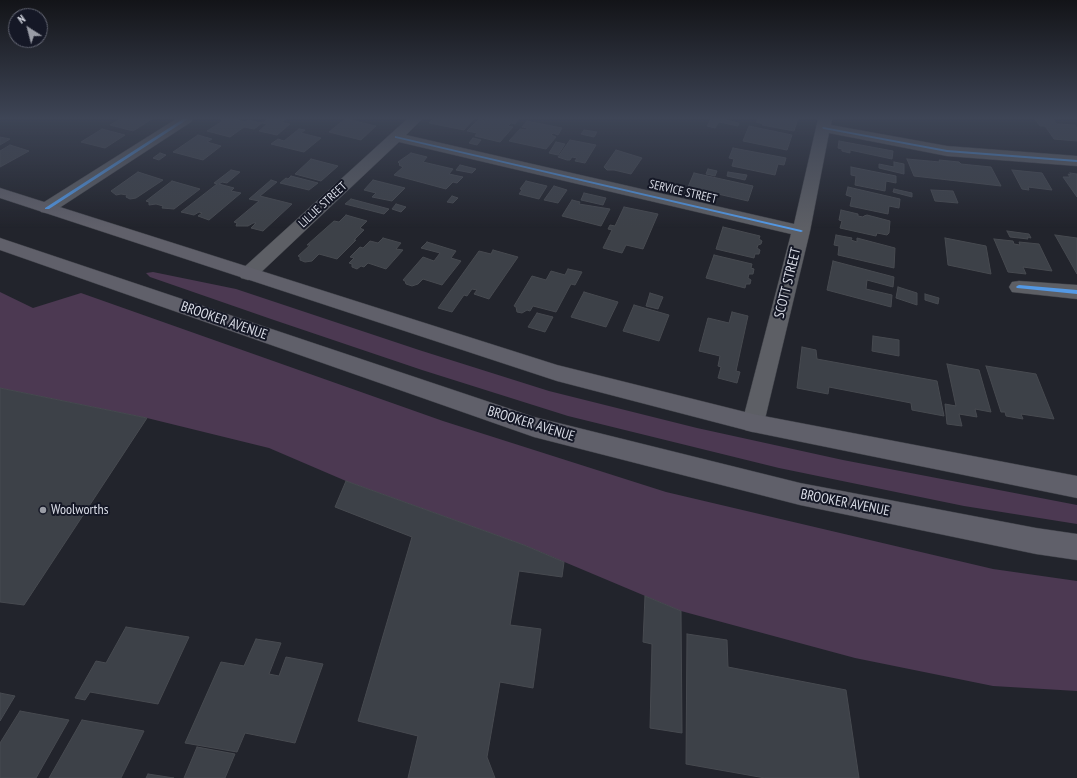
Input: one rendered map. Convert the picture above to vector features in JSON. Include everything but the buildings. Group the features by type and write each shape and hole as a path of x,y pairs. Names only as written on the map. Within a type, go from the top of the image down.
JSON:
{"highway":[{"path":"0,193 557,373 753,423 1077,487"},
{"name":"BROOKER AVENUE","path":"0,244 534,427 800,494 1036,541 1077,547"},
{"path":"1036,541 1077,552"}],"street":[{"path":"47,208 129,155"},
{"name":"LILLIE STREET","path":"248,274 377,155"},
{"name":"SERVICE STREET","path":"471,155 801,231"},
{"name":"SCOTT STREET","path":"753,423 801,231 817,155"},
{"path":"1010,155 1077,161"},
{"path":"1019,287 1077,292"}],"shaded area":[{"path":"153,272 236,289 419,350 549,391 697,428 843,460 1077,505 1077,524 964,506 779,468 568,416 422,370 271,319 150,277 146,273"},
{"path":"0,292 33,308 81,293 443,421 666,492 993,569 1077,581 1077,691 993,686 855,658 681,611 524,545 346,481 269,448 147,418 0,388"}],"cycle path":[{"path":"47,208 129,155"},
{"path":"475,155 801,231"},
{"path":"1003,155 1077,161"},
{"path":"1019,287 1077,292"}],"place":[{"name":"Woolworths","path":"43,510"}]}
